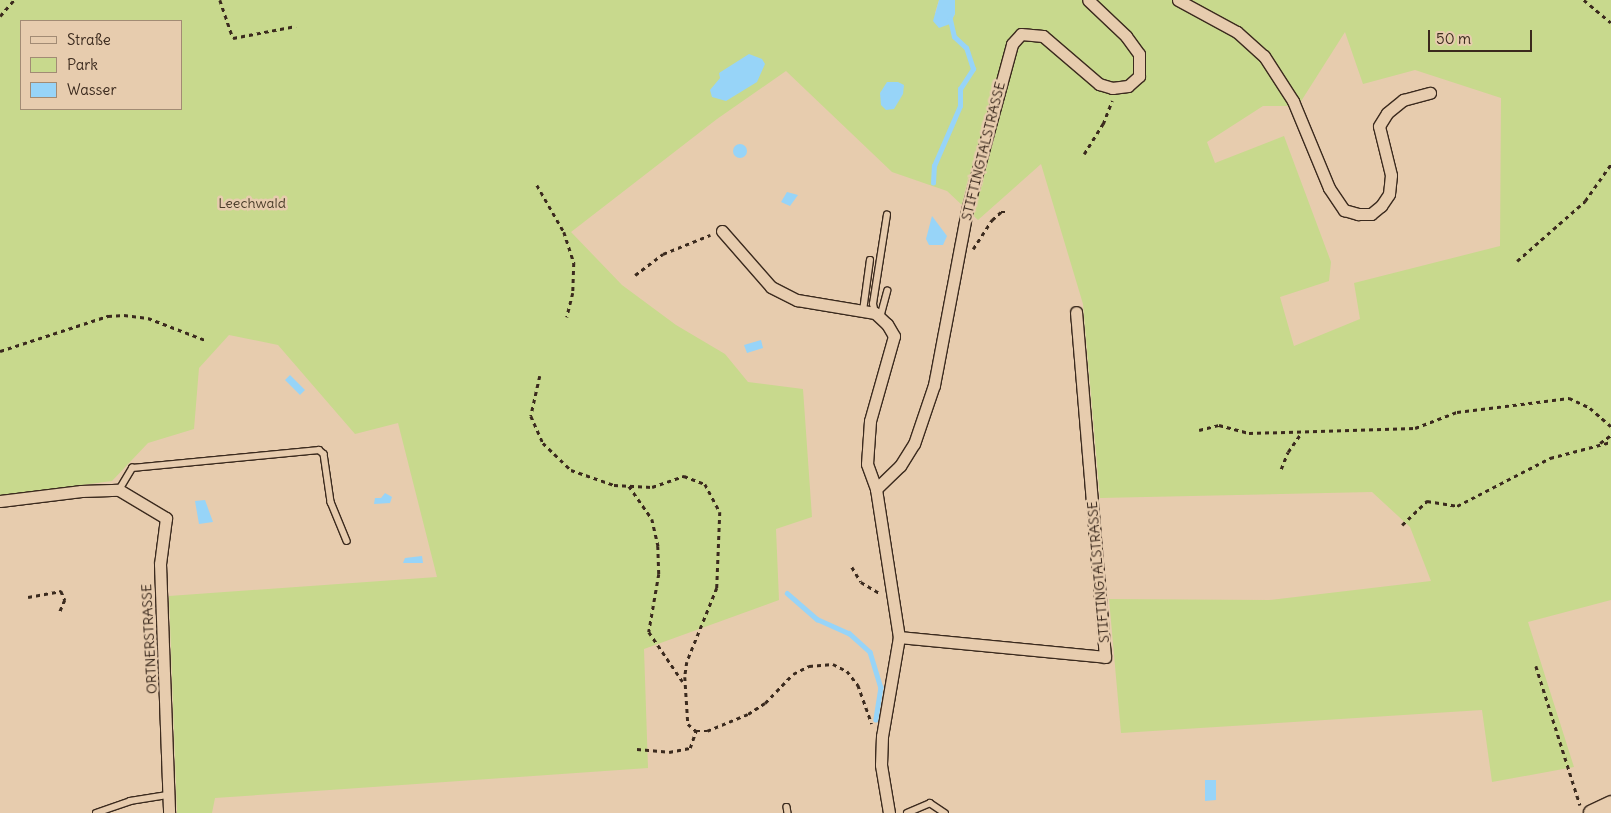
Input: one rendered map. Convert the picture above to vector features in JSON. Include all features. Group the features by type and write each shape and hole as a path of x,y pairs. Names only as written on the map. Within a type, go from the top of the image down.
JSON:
{"street":[{"path":"1088,0 1126,36 1139,54 1139,76 1128,86 1117,88"},
{"path":"1178,0 1236,32 1264,56 1293,101 1329,188 1344,210 1358,214 1371,214 1382,206 1389,194 1391,175 1380,126 1387,113 1403,100 1430,92"},
{"name":"STIFTINGTALSTRASSE","path":"876,489 900,466 914,444 934,385 967,210 1012,44 1021,34 1043,36 1099,84 1117,88"},
{"path":"722,231 771,287 797,300 873,314 894,336 870,421 866,464 876,489 899,637 882,736 881,765 889,813"},
{"name":"STIFTINGTALSTRASSE","path":"899,637 1105,657 1076,312"},
{"path":"0,501 82,490 119,490"},
{"name":"ORTNERSTRASSE","path":"119,490 166,518 160,564 169,813"},
{"path":"1592,813 1611,804"}],"lane":[{"path":"873,314 887,215"},
{"path":"870,260 873,314"},
{"path":"873,314 887,291"},
{"path":"119,490 132,468 319,450 324,454 331,502 347,541"},
{"path":"96,813 130,801 169,795"},
{"path":"907,813 930,803 945,813"}],"path":[{"path":"0,16 14,0"},
{"path":"220,0 233,38 296,26"},
{"path":"1584,0 1611,24"},
{"path":"1084,154 1104,124 1117,88"},
{"path":"1517,261 1585,201 1611,164"},
{"path":"537,185 564,232 574,263 573,293 567,317"},
{"path":"973,250 992,220 1000,212 1008,212"},
{"path":"635,275 663,254 722,231"},
{"path":"0,352 108,316 124,315 148,318 205,340"},
{"path":"540,376 531,416 543,443 571,470 614,485 629,486 652,487 684,476 705,484 720,512 716,588 687,662 685,685 688,724 696,731 707,730 748,714 765,703 793,674 809,666 833,664 847,671 858,685 865,712 882,736"},
{"path":"1199,430 1219,425 1249,434 1415,428 1457,412 1569,398 1590,408 1611,426"},
{"path":"1281,469 1302,432"},
{"path":"1598,444 1611,435"},
{"path":"1402,525 1427,501 1457,506 1550,458 1611,442"},
{"path":"629,486 652,519 658,546 659,574 649,632 685,685"},
{"path":"852,567 861,582 893,602"},
{"path":"28,597 61,591 65,600 59,614"},
{"path":"1536,666 1582,813"},
{"path":"636,749 669,752 690,748 696,731"}],"green space":[{"name":"Leechwald","path":"0,0 939,0 935,13 950,22 955,14 955,0 1611,0 1611,600 1528,622 1574,767 1492,782 1482,710 1121,733 1109,599 1269,600 1431,581 1410,527 1372,492 1100,498 1083,304 1041,164 978,220 947,191 892,172 786,71 717,119 571,232 622,285 676,325 725,354 748,382 803,389 812,517 776,529 779,600 644,649 648,768 215,798 212,813 177,813 169,596 437,577 398,423 355,434 278,345 229,335 199,368 194,429 148,443 112,481 0,496","holes":["1345,32 1363,84 1415,70 1501,98 1500,246 1354,283 1360,319 1294,346 1280,297 1329,281 1331,262 1284,136 1215,163 1207,142 1263,106 1298,106"]}],"water":[{"path":"939,0 955,0 955,14 950,24 939,28 933,21"},
{"path":"749,54 762,59 765,64 757,82 726,101 712,97 710,90 720,78 719,73"},
{"path":"887,82 898,82 904,85 903,94 894,109 886,110 881,105 880,93"},
{"path":"737,144 743,144 747,151 743,158 737,158 733,154 733,148"},
{"path":"787,192 798,195 790,206 781,202"},
{"path":"932,216 947,236 943,245 929,245 926,239"},
{"path":"761,340 763,348 747,353 744,345"},
{"path":"290,375 305,390 300,395 285,380"},
{"path":"385,493 392,497 390,503 374,504 375,498 381,498"},
{"path":"205,500 213,522 199,524 195,501"},
{"path":"422,556 423,563 403,563 405,558"},
{"path":"1205,780 1216,780 1216,800 1205,801"}],"waterway":[{"path":"933,183 934,166 960,106 960,89 973,69 966,48 954,37 950,19"},
{"path":"787,593 817,619 849,633 870,652 881,687 876,720"}]}
